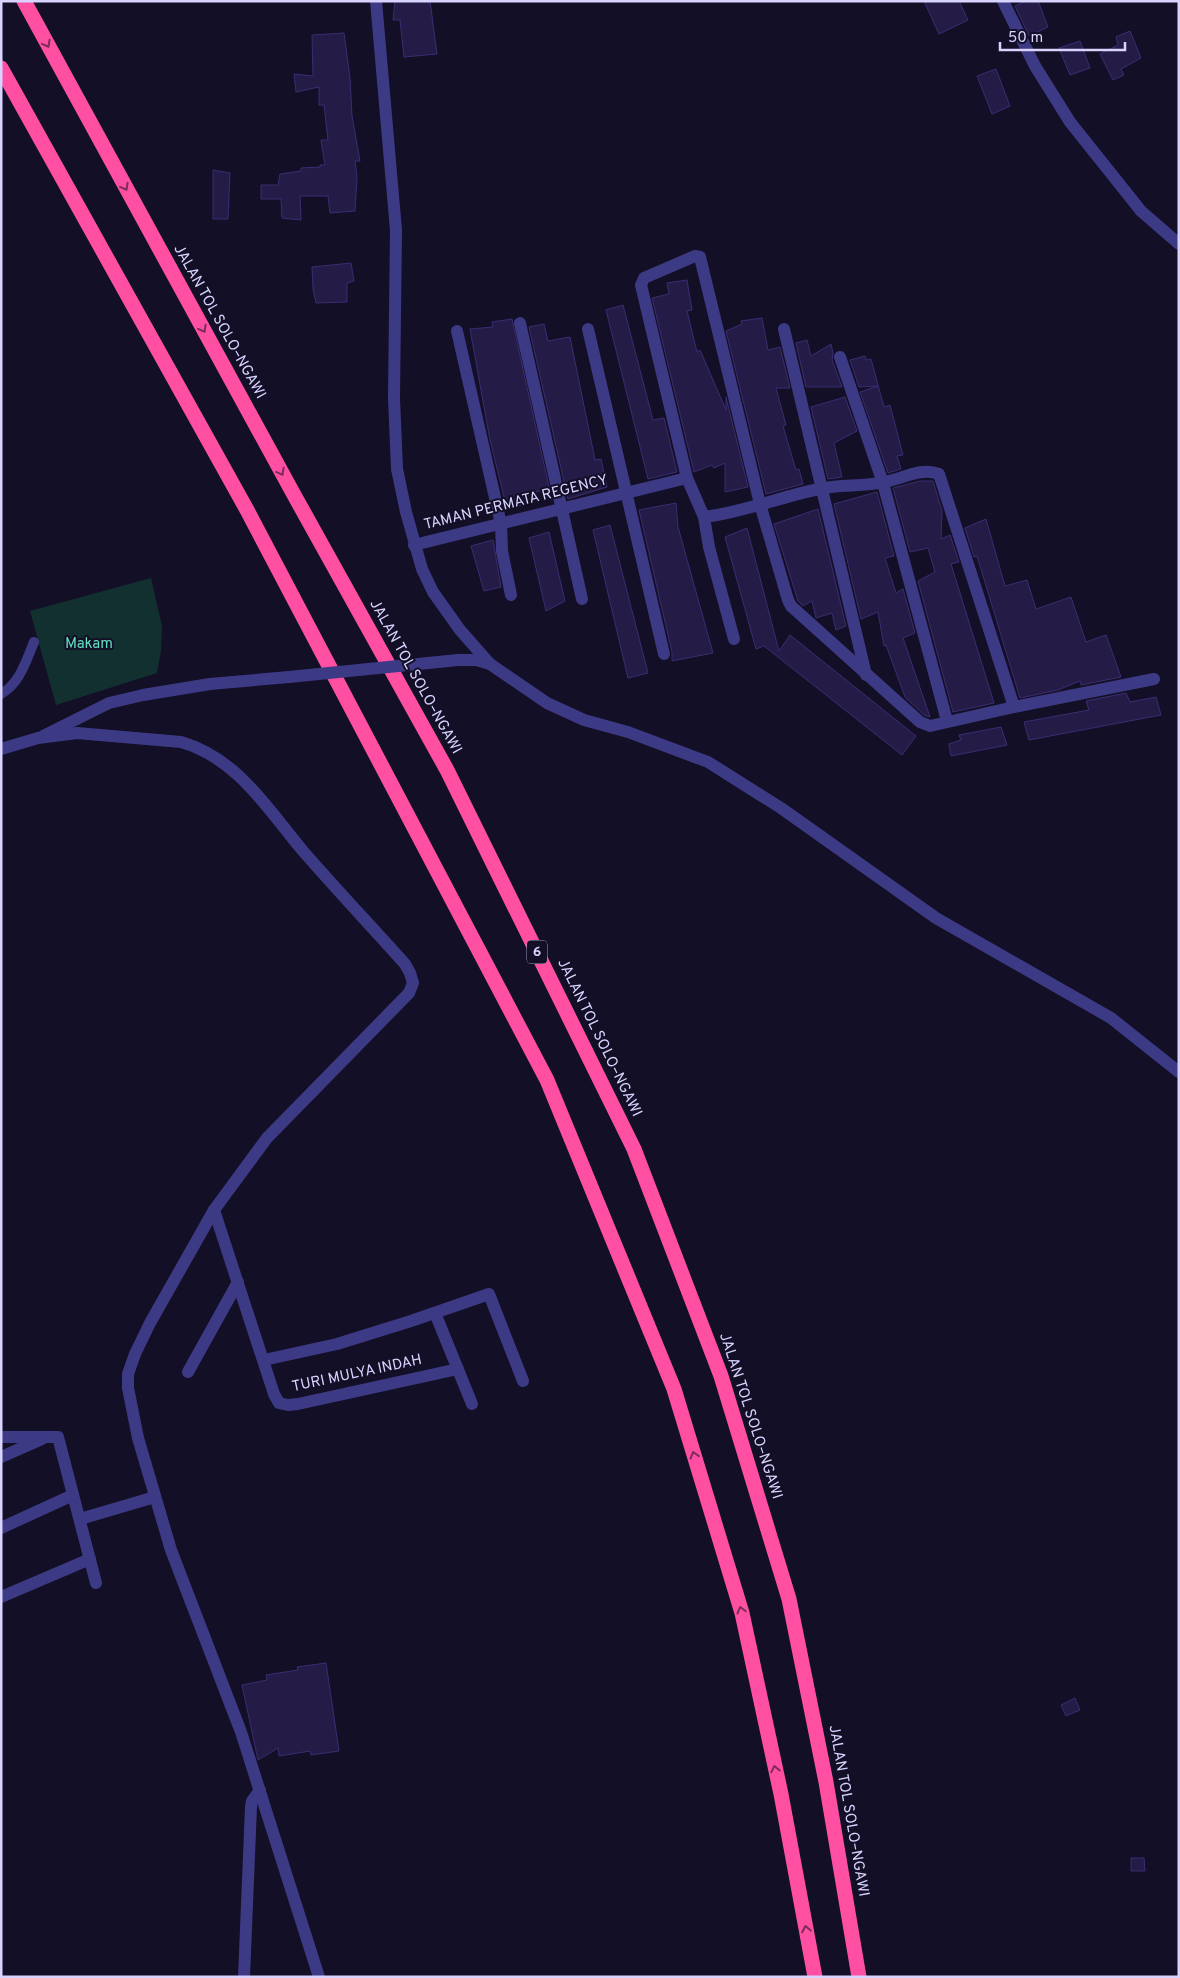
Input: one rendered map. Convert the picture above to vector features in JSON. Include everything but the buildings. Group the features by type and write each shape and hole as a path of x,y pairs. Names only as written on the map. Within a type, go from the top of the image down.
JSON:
{"highway":[{"name":"JALAN TOL SOLO–NGAWI","path":"24,1 283,476 447,770 634,1149 721,1376 789,1599 826,1782 859,1977"},
{"path":"1,68 247,510 547,1080 674,1389 742,1613 781,1794 815,1977"}],"street":[{"path":"376,1 396,230 394,398 397,469 414,545 422,569 433,592 460,630 490,664 547,703 584,720 628,732 708,762 781,808 936,918 1110,1018 1179,1072"},
{"path":"1003,1 1035,66 1070,122 1142,210 1179,244"},
{"path":"734,639 709,547 704,517 687,478 641,285 644,278 697,256 701,260 760,504 791,606 866,675 924,724 930,726 1154,679"},
{"path":"520,323 582,598"},
{"name":"TAMAN PERMATA REGENCY","path":"588,329 664,654"},
{"path":"784,330 820,488 866,675"},
{"path":"457,332 501,524 500,537 511,594"},
{"path":"840,357 883,483 948,721"},
{"path":"704,517 720,515 820,488 883,483 925,470 939,474 1014,707"},
{"name":"TAMAN PERMATA REGENCY","path":"414,545 687,478"},
{"path":"1,749 38,738 117,701 210,684 458,660 476,660 490,664"},
{"path":"38,738 77,733 164,740 195,746 214,756 249,784 304,851 392,950 410,973 413,983 408,993 267,1138 214,1210 150,1323 128,1374 130,1404 155,1497 172,1550 241,1732 319,1977"},
{"name":"TURI MULYA INDAH","path":"214,1210 274,1394 279,1403 288,1405 458,1369"},
{"path":"188,1372 238,1282"},
{"path":"264,1360 337,1344 489,1294 523,1381"},
{"path":"436,1313 472,1404"},
{"path":"1,1437 58,1437 96,1583"},
{"path":"1,1457 47,1437"},
{"path":"1,1528 73,1495"},
{"path":"80,1519 155,1497"},
{"path":"1,1597 90,1559"},
{"path":"244,1977 250,1807 260,1790"}],"lane":[{"path":"1,694 8,690 20,677 34,642"}],"green space":[{"name":"Makam","path":"151,578 162,626 161,651 157,673 56,705 30,611"}]}
